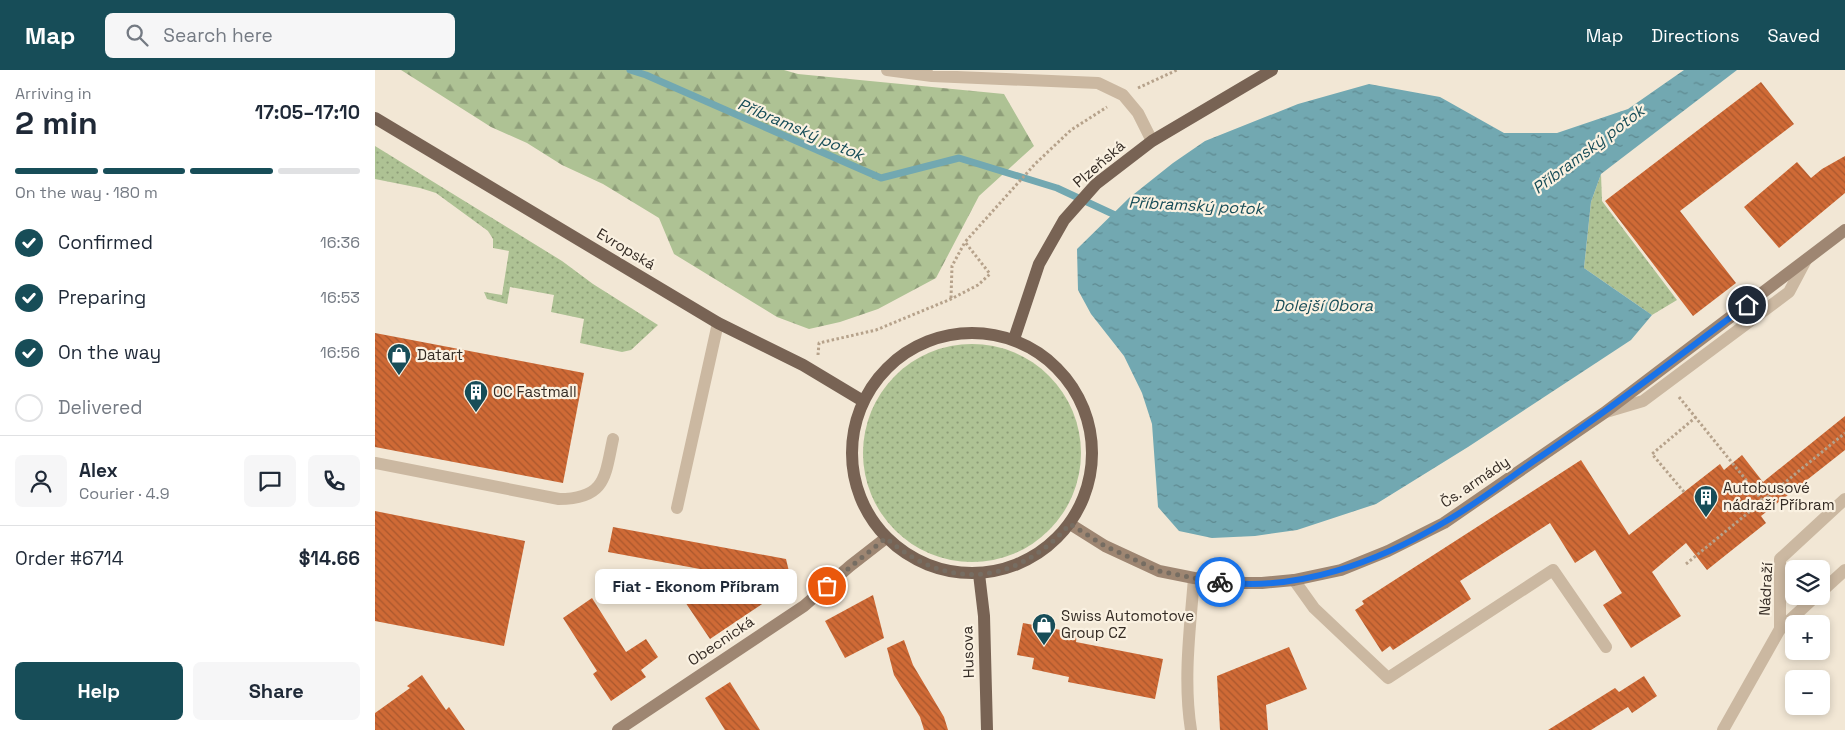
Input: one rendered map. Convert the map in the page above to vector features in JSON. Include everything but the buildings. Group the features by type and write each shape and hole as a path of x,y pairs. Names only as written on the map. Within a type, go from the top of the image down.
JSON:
{"main road":[{"name":"Plzeňská","path":"1014,340 1039,264 1064,220 1096,184 1152,141 1272,70"},
{"name":"Evropská","path":"375,118 718,323 817,373 863,401"},
{"path":"970,332 992,334 1014,340 1034,349 1052,362 1067,378 1079,397 1087,418 1092,440 1090,477 1081,505 1070,524 1055,541 1037,555 1018,565 997,572 979,574 945,571 928,566 913,558 886,538 878,529 862,503 855,483 851,462 856,420 863,401 874,382 889,365 907,351 926,341 970,332"},
{"name":"Husova","path":"979,574 984,616 987,730"}],"street":[{"path":"887,70 931,76 1098,83 1123,95 1138,113 1152,141"},
{"name":"Čs. armády","path":"1070,524 1105,546 1159,571 1194,578 1229,583 1262,583 1294,580 1341,570 1389,551 1444,523 1604,413 1845,230"},
{"path":"1604,413 1643,401 1789,292 1806,260"},
{"path":"677,508 718,323"},
{"path":"375,463 559,498 574,499 590,493 604,481 613,438"},
{"name":"Nádraží","path":"1780,629 1781,559 1845,498"},
{"name":"Obecnická","path":"617,730 804,606 886,538"},
{"path":"1294,580 1314,608 1388,678 1553,570 1606,647"},
{"path":"1830,584 1845,570"},
{"path":"1191,730 1188,711 1187,667 1194,578"},
{"name":"Nádraží","path":"1780,629 1806,605"},
{"path":"1723,730 1780,629"}],"path":[{"path":"951,298 952,266 965,242 1035,164 1071,130 1123,95 1177,70"},
{"path":"817,373 819,343 876,330 978,285 991,274 965,242"},
{"path":"1668,382 1763,501"},
{"path":"1684,492 1652,454 1695,417"},
{"path":"1686,564 1845,434"}],"green space":[{"path":"401,70 784,70 798,74 1004,94 1034,146 979,196 936,278 878,309 840,322 809,329 777,317 674,254 659,218 603,184 562,165 527,143 491,127"},
{"path":"375,146 562,261 593,284 658,325 631,350 622,352 580,343 584,319 551,312 554,295 510,287 507,304 487,299 484,292 502,295 509,251 493,248 493,239 488,231 436,193 375,179"},
{"path":"1601,174 1602,201 1677,300 1652,315 1584,268 1591,202"},
{"path":"961,344 983,344 1014,352 1033,362 1049,376 1063,392 1073,411 1081,442 1077,485 1073,495 1063,514 1049,530 1033,544 1004,558 983,562 961,562 940,558 911,544 881,514 867,485 863,464 863,442 867,421 881,392 911,362 940,348"}],"water":[{"name":"Dolejší Obora","path":"1684,70 1737,70 1601,174 1591,202 1584,268 1652,315 1631,340 1468,447 1376,504 1297,530 1255,536 1212,538 1179,531 1158,507 1152,424 1142,393 1124,356 1091,314 1078,290 1077,249 1129,198 1173,163 1205,141 1298,104 1369,84 1440,97 1504,133 1557,133 1628,109"}],"waterway":[{"name":"Příbramský potok","path":"630,70 646,75 881,178 959,158 1057,188 1115,215 1120,215"}],"way so far":[{"path":"827,586 886,538 898,549 928,566 962,574 979,574 997,572 1018,565 1037,555 1055,541 1070,524 1105,546 1159,571 1220,582"}],"place":[{"name":"Datart","path":"399,376"},
{"name":"OC Fastmall","path":"476,413"},
{"name":"Autobusové nádraží Příbram","path":"1706,518"},
{"name":"Fiat - Ekonom Příbram","path":"827,586"},
{"name":"Swiss Automotove Group CZ","path":"1044,646"}],"route":[{"path":"1220,582 1262,583 1294,580 1341,570 1389,551 1444,523 1617,403 1747,305"}]}
